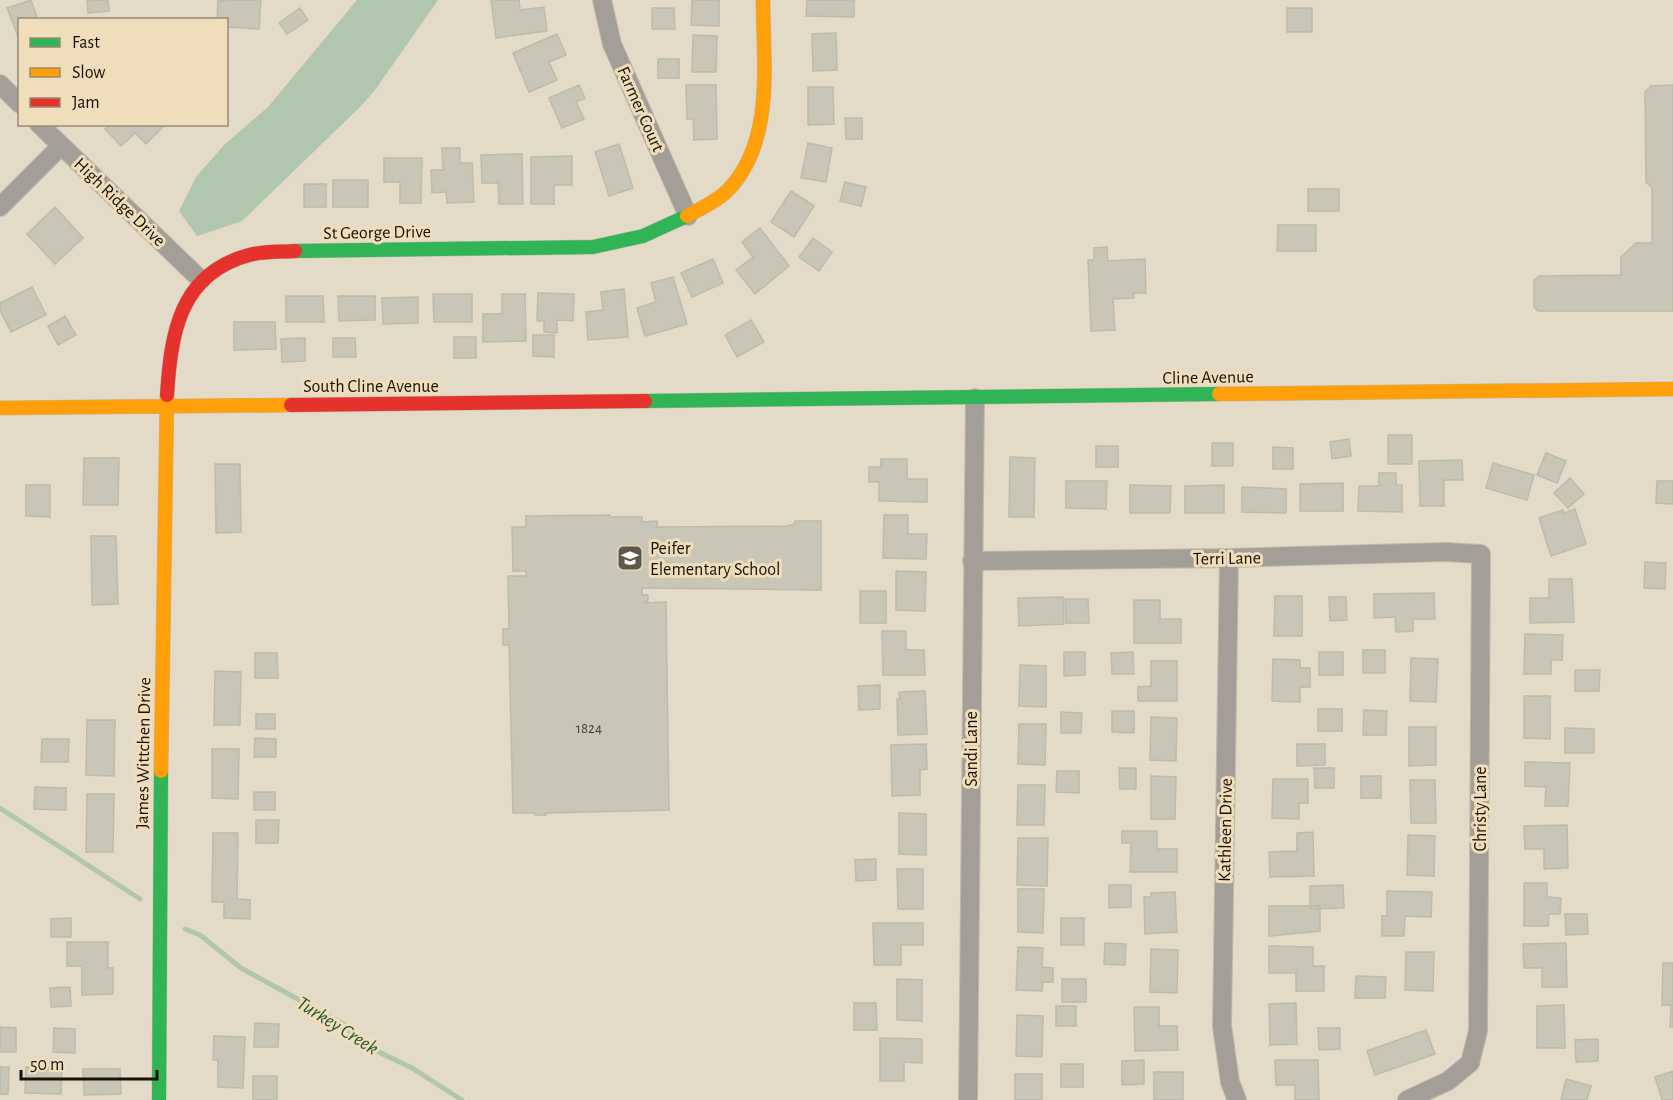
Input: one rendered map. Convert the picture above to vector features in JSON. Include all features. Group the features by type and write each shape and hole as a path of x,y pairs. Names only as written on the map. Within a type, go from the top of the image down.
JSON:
{"street":[{"name":"Farmer Court","path":"602,0 612,45 688,216"},
{"name":"St George Drive","path":"166,406 171,349 180,310 201,280 246,255 295,250 593,247 643,236 688,216 729,190 751,156 763,114 763,0"},
{"path":"0,84 18,102"},
{"name":"High Ridge Drive","path":"41,126 201,280"},
{"path":"0,207 61,146"},
{"name":"Cline Avenue","path":"743,401 1673,389"},
{"name":"Sandi Lane","path":"968,1100 975,398"},
{"name":"South Cline Avenue","path":"0,408 743,401"},
{"name":"James Wittchen Drive","path":"159,1100 160,813 166,406"},
{"name":"Terri Lane","path":"972,561 1228,558 1445,552 1481,554"},
{"name":"Christy Lane","path":"1407,1100 1448,1081 1470,1063 1478,1031 1481,554"},
{"name":"Kathleen Drive","path":"1228,558 1222,1026 1230,1082 1237,1100"}],"shaded area":[{"path":"357,0 438,0 375,90 360,107 242,221 197,236 179,211 196,177 224,145 268,107"}],"building":[{"path":"31,0 37,18 18,18 18,36 7,8"},
{"path":"87,0 108,0 109,11 88,13"},
{"path":"261,0 259,29 228,27 228,18 217,18 218,1"},
{"path":"491,0 519,0 520,10 544,7 547,31 496,38"},
{"path":"692,0 719,0 719,26 691,25"},
{"path":"807,0 854,0 854,17 806,16"},
{"path":"300,8 308,20 287,34 279,23"},
{"path":"652,8 674,8 675,29 652,29"},
{"path":"1287,8 1312,8 1312,32 1287,32"},
{"path":"836,33 837,70 813,71 812,34"},
{"path":"557,34 566,55 549,62 557,80 529,92 513,53"},
{"path":"693,35 717,36 716,72 692,72"},
{"path":"658,59 679,59 679,78 658,78"},
{"path":"579,85 585,98 576,102 584,119 562,128 549,98"},
{"path":"686,85 716,85 717,139 694,140 693,119 687,119"},
{"path":"1673,85 1673,311 1538,311 1534,307 1534,280 1539,276 1621,275 1621,257 1636,243 1652,243 1652,188 1646,182 1645,92 1651,86"},
{"path":"808,87 833,87 834,124 808,125"},
{"path":"845,118 862,118 862,139 846,139"},
{"path":"108,126 164,126 146,144 135,133 121,146 105,129"},
{"path":"808,143 832,148 826,182 801,178"},
{"path":"619,144 633,188 609,196 595,152"},
{"path":"442,148 460,148 460,163 472,163 474,202 447,203 446,192 432,193 431,170 443,170"},
{"path":"522,154 523,204 499,204 498,183 482,183 481,155"},
{"path":"572,156 572,185 554,185 554,204 531,204 531,157"},
{"path":"384,158 422,158 421,203 400,203 400,182 384,182"},
{"path":"333,180 368,180 368,207 333,207"},
{"path":"845,182 866,187 861,206 840,201"},
{"path":"304,184 326,184 326,207 304,207"},
{"path":"1308,189 1339,189 1339,211 1308,211"},
{"path":"791,191 814,206 794,237 771,222"},
{"path":"55,207 83,238 55,264 27,234"},
{"path":"1278,225 1316,225 1316,251 1277,251"},
{"path":"760,228 789,266 755,294 736,270 753,257 742,242"},
{"path":"813,238 832,252 819,271 799,257"},
{"path":"1107,247 1108,261 1145,259 1146,293 1134,293 1134,298 1113,299 1115,330 1091,331 1088,260 1094,260 1094,248"},
{"path":"713,259 723,283 692,297 681,273"},
{"path":"673,277 687,324 645,336 637,308 656,302 651,283"},
{"path":"32,287 46,315 11,332 0,310 0,303"},
{"path":"624,289 628,337 588,340 586,312 603,310 601,292"},
{"path":"538,293 574,294 573,321 557,320 557,333 544,332 544,321 537,321"},
{"path":"433,294 472,294 472,322 434,322"},
{"path":"502,294 525,294 526,341 483,342 483,314 502,314"},
{"path":"286,296 323,296 324,322 286,322"},
{"path":"338,296 375,296 375,320 339,321"},
{"path":"418,297 418,323 383,324 382,298"},
{"path":"65,316 76,335 58,345 48,326"},
{"path":"751,320 764,342 737,357 725,335"},
{"path":"234,322 275,322 276,349 234,350"},
{"path":"533,335 554,335 554,357 533,356"},
{"path":"454,337 476,337 476,358 454,358"},
{"path":"305,338 305,361 282,362 281,339"},
{"path":"333,338 355,338 356,357 333,357"},
{"path":"1388,435 1412,435 1412,464 1388,464"},
{"path":"1349,439 1351,456 1332,459 1330,442"},
{"path":"1212,443 1233,443 1233,466 1212,466"},
{"path":"1096,446 1118,446 1118,467 1096,467"},
{"path":"1273,447 1293,448 1293,469 1273,469"},
{"path":"1546,453 1566,461 1557,483 1537,475"},
{"path":"1010,457 1035,458 1034,517 1009,517"},
{"path":"84,458 119,458 118,505 83,505"},
{"path":"881,459 907,459 907,479 927,479 927,502 879,501 879,482 869,482 869,467 881,467"},
{"path":"1462,460 1463,480 1444,480 1444,506 1420,506 1419,461"},
{"path":"1493,463 1534,475 1527,500 1486,488"},
{"path":"215,464 240,464 241,532 216,533"},
{"path":"1379,473 1396,473 1396,485 1402,485 1402,512 1358,511 1359,486 1379,486"},
{"path":"1570,478 1584,494 1568,508 1554,493"},
{"path":"1066,481 1107,481 1106,509 1066,508"},
{"path":"1657,481 1673,481 1673,504 1656,503"},
{"path":"1343,483 1343,511 1300,511 1300,484"},
{"path":"26,485 50,485 50,517 26,516"},
{"path":"1130,485 1171,486 1170,513 1130,513"},
{"path":"1224,485 1224,513 1185,513 1185,486"},
{"path":"1242,487 1286,489 1286,513 1242,512"},
{"path":"1575,509 1586,544 1551,556 1539,518 1563,510 1564,513"},
{"name":"Peifer Elementary School","path":"610,515 610,517 642,517 642,522 657,521 657,527 787,526 795,524 795,521 821,521 821,590 642,588 642,595 648,595 648,601 643,603 666,602 669,810 546,813 546,815 513,813 509,645 503,645 503,629 509,629 508,576 526,576 526,571 513,571 512,527 526,527 526,516"},
{"path":"884,515 908,515 908,534 927,534 926,559 883,558"},
{"path":"91,536 116,536 118,604 92,605"},
{"path":"1645,562 1666,563 1665,589 1644,588"},
{"path":"896,571 926,572 925,611 896,610"},
{"path":"1549,579 1572,579 1574,622 1530,623 1530,598 1549,598"},
{"path":"860,591 886,591 886,623 860,623"},
{"path":"1434,593 1435,619 1413,619 1413,631 1396,632 1395,617 1374,618 1374,594"},
{"path":"1275,596 1302,596 1302,636 1274,636"},
{"path":"1063,597 1064,624 1019,626 1018,598"},
{"path":"1329,597 1346,597 1347,620 1330,621"},
{"path":"1065,599 1088,599 1089,623 1066,623"},
{"path":"1134,600 1160,600 1160,619 1181,619 1181,643 1134,643"},
{"path":"882,631 906,631 906,650 924,650 925,675 883,675"},
{"path":"1525,634 1563,635 1562,660 1551,660 1551,674 1524,674"},
{"path":"1363,650 1385,650 1385,673 1363,673"},
{"path":"1064,652 1085,652 1085,675 1064,676"},
{"path":"1133,652 1134,674 1112,674 1111,653"},
{"path":"1319,652 1343,652 1343,675 1319,675"},
{"path":"255,653 277,653 278,678 255,678"},
{"path":"1411,658 1438,659 1436,702 1410,701"},
{"path":"1273,659 1300,660 1300,668 1310,668 1310,687 1300,687 1300,702 1272,701"},
{"path":"1151,661 1177,661 1177,701 1138,701 1138,687 1151,686"},
{"path":"1020,665 1046,666 1046,707 1019,706"},
{"path":"1575,670 1600,670 1599,691 1575,691"},
{"path":"215,671 241,672 240,725 214,725"},
{"path":"880,685 880,709 859,710 858,686"},
{"path":"925,691 927,734 898,735 897,699 900,699 899,692"},
{"path":"1524,696 1550,696 1550,739 1524,738"},
{"path":"1318,709 1342,709 1342,731 1318,731"},
{"path":"1364,710 1387,711 1386,735 1363,735"},
{"path":"1112,711 1134,711 1134,733 1112,732"},
{"path":"1061,712 1082,713 1081,733 1061,733"},
{"path":"256,714 275,714 275,729 256,729"},
{"path":"1151,717 1177,718 1176,761 1150,760"},
{"path":"87,720 115,720 114,776 86,775"},
{"path":"1019,724 1046,724 1045,765 1018,764"},
{"path":"1409,727 1436,727 1436,765 1409,766"},
{"path":"1565,728 1594,729 1594,753 1565,753"},
{"path":"255,738 276,739 276,757 254,757"},
{"path":"42,739 69,739 68,762 41,762"},
{"path":"926,744 927,769 920,770 920,795 892,796 891,745"},
{"path":"1297,744 1325,744 1325,765 1297,766"},
{"path":"212,749 239,749 238,799 212,798"},
{"path":"1525,762 1570,763 1568,806 1545,806 1546,787 1525,786"},
{"path":"1119,768 1136,768 1136,789 1120,789"},
{"path":"1314,768 1334,768 1334,788 1315,788"},
{"path":"1057,771 1079,771 1079,793 1056,792"},
{"path":"1151,776 1176,777 1175,819 1151,819"},
{"path":"1361,776 1381,776 1381,798 1361,798"},
{"path":"1273,779 1308,779 1308,803 1299,803 1299,819 1272,818"},
{"path":"1410,780 1435,780 1436,823 1411,823"},
{"path":"1018,785 1045,785 1044,825 1017,825"},
{"path":"35,787 66,788 66,810 34,809"},
{"path":"254,792 275,792 275,810 254,810"},
{"path":"87,794 114,794 113,852 86,852"},
{"path":"899,813 926,814 926,855 899,854"},
{"path":"256,820 279,820 278,843 256,843"},
{"path":"1567,825 1568,868 1544,869 1544,849 1525,849 1524,826"},
{"path":"1122,831 1157,831 1157,849 1177,849 1177,872 1130,872 1131,843 1122,843"},
{"path":"1313,832 1314,876 1270,877 1269,852 1297,851 1297,833"},
{"path":"213,833 238,833 237,899 250,900 250,919 224,918 224,902 212,902"},
{"path":"1408,835 1435,836 1434,876 1407,875"},
{"path":"1018,838 1048,838 1047,886 1017,885"},
{"path":"876,859 876,880 856,881 855,860"},
{"path":"897,869 923,869 923,909 898,909"},
{"path":"1524,883 1547,883 1547,897 1561,898 1560,914 1549,914 1548,926 1524,926"},
{"path":"1109,885 1131,885 1131,907 1109,908"},
{"path":"1343,885 1344,908 1310,909 1310,886"},
{"path":"1018,889 1044,889 1043,933 1018,932"},
{"path":"1387,891 1432,892 1431,917 1405,916 1404,936 1382,936 1382,916 1387,916"},
{"path":"1175,892 1177,932 1145,934 1144,897 1151,897 1151,893"},
{"path":"1269,906 1320,906 1320,931 1269,936"},
{"path":"1565,914 1587,914 1588,934 1566,935"},
{"path":"71,918 71,937 51,937 51,919"},
{"path":"1061,918 1084,918 1084,945 1061,945"},
{"path":"873,923 923,923 923,945 901,945 901,965 874,965"},
{"path":"67,942 108,942 108,968 113,968 113,994 82,995 82,966 67,966"},
{"path":"1105,943 1126,944 1125,965 1104,964"},
{"path":"1566,943 1567,987 1542,987 1542,968 1524,968 1523,944"},
{"path":"1269,946 1313,947 1313,966 1324,966 1324,991 1296,991 1296,973 1269,973"},
{"path":"1018,947 1043,948 1042,967 1053,968 1053,982 1043,982 1042,991 1016,990"},
{"path":"1151,949 1178,950 1177,993 1150,992"},
{"path":"1406,952 1434,952 1433,991 1405,990"},
{"path":"1663,963 1673,963 1673,1027 1670,1027 1671,1005 1662,1005"},
{"path":"1356,976 1386,977 1385,998 1355,998"},
{"path":"897,979 922,980 922,1021 897,1020"},
{"path":"1062,979 1086,979 1086,1002 1062,1002"},
{"path":"70,987 71,1006 51,1007 50,988"},
{"path":"854,1003 876,1003 877,1030 854,1030"},
{"path":"1296,1003 1297,1044 1270,1045 1269,1004"},
{"path":"1564,1005 1565,1048 1537,1048 1537,1006"},
{"path":"1056,1006 1076,1006 1076,1026 1056,1026"},
{"path":"1134,1007 1159,1007 1159,1026 1177,1026 1178,1050 1135,1051"},
{"path":"1017,1015 1043,1016 1042,1057 1016,1056"},
{"path":"255,1023 279,1024 278,1047 254,1047"},
{"path":"0,1027 16,1028 16,1052 0,1052"},
{"path":"54,1028 75,1029 75,1053 53,1052"},
{"path":"1318,1028 1340,1028 1340,1049 1319,1050"},
{"path":"1426,1030 1435,1054 1375,1075 1367,1051"},
{"path":"214,1036 245,1037 243,1088 218,1087 218,1060 213,1060"},
{"path":"880,1038 922,1039 922,1063 904,1062 904,1081 880,1081"},
{"path":"1598,1039 1598,1061 1576,1062 1575,1040"},
{"path":"1144,1060 1144,1084 1122,1085 1122,1061"},
{"path":"1275,1060 1318,1060 1319,1100 1295,1100 1295,1085 1276,1085"},
{"path":"1061,1064 1083,1064 1083,1087 1061,1087"},
{"path":"0,1067 9,1067 8,1094 0,1094"},
{"path":"26,1067 62,1068 61,1094 25,1093"},
{"path":"83,1069 120,1069 121,1094 84,1095"},
{"path":"1673,1071 1673,1100 1662,1100 1655,1077"},
{"path":"1154,1072 1183,1072 1183,1100 1154,1100"},
{"path":"1015,1074 1042,1074 1042,1100 1015,1100"},
{"path":"253,1076 277,1076 277,1100 253,1100"},
{"path":"1566,1079 1591,1086 1587,1100 1561,1100"}],"waterway":[{"name":"Turkey Creek","path":"0,808 140,899"},
{"name":"Turkey Creek","path":"185,929 200,935 241,968 345,1025 356,1041 412,1068 462,1100"}],"traffic: fast":[{"path":"295,251 593,247 643,236 687,216"},
{"path":"645,401 1219,394"},
{"path":"159,1100 161,771"}],"traffic: slow":[{"path":"687,216 715,201 729,189 744,169 754,148 763,99 763,0"},
{"path":"1219,394 1673,389"},
{"path":"161,771 167,395"},
{"path":"0,408 291,405"}],"traffic: jam":[{"path":"167,395 176,329 183,309 193,292 207,276 226,264 249,255 295,251"},
{"path":"291,405 645,401"}],"place":[{"name":"Peifer Elementary School","path":"630,558"}]}
